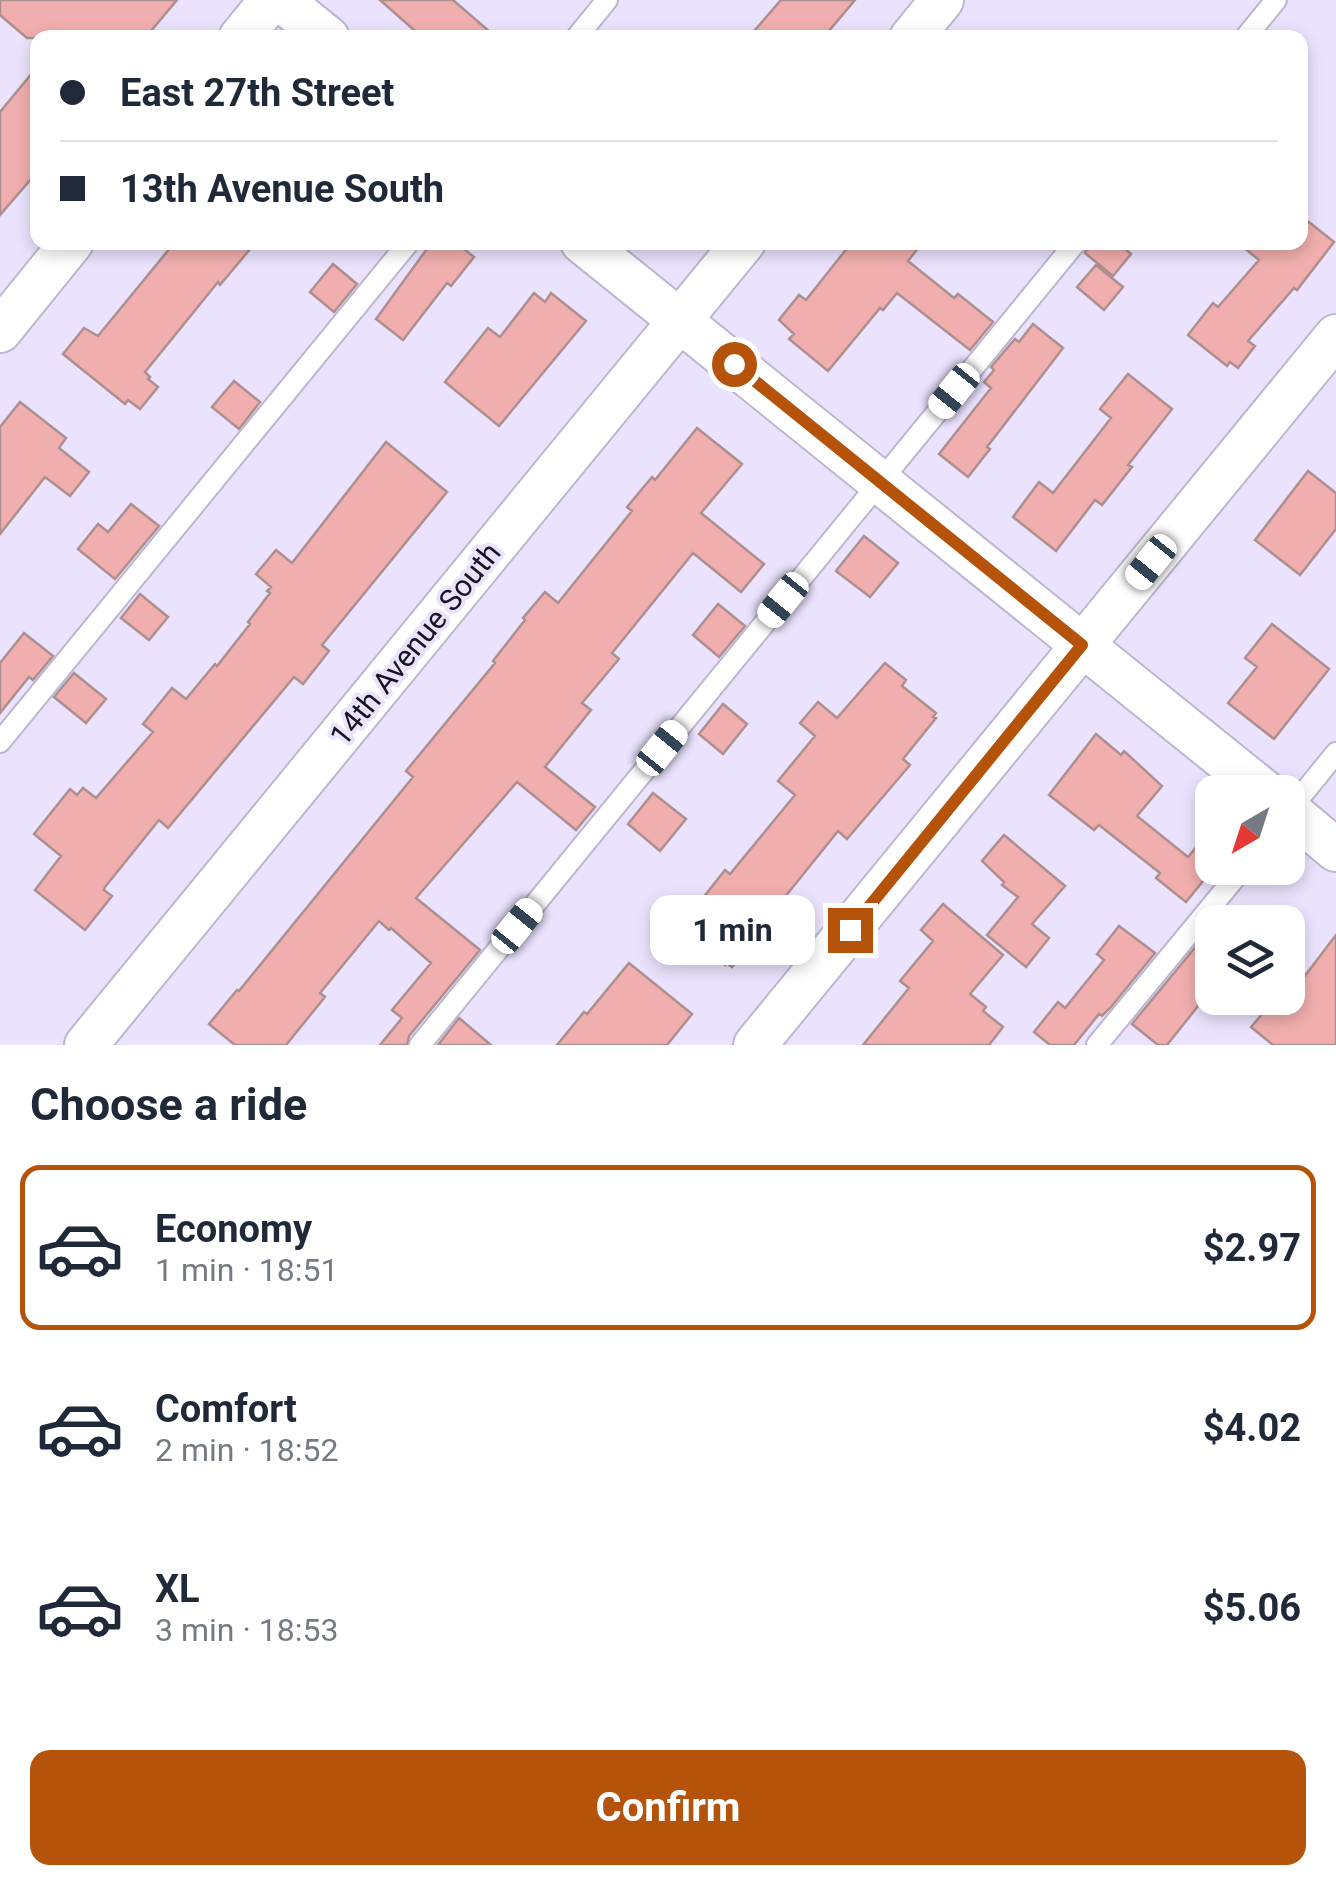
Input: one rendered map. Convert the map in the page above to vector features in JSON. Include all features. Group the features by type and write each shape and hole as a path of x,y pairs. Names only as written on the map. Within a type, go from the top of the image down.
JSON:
{"street":[{"path":"247,30 271,0"},
{"path":"281,0 318,30"},
{"path":"918,30 942,0"},
{"path":"0,331 66,250"},
{"path":"592,250 1244,775"},
{"name":"14th Avenue South","path":"86,1045 737,250"},
{"path":"755,1045 1336,336"},
{"path":"1305,825 1336,850"}],"lane":[{"path":"583,30 607,0"},
{"path":"1252,30 1276,0"},
{"path":"0,742 402,250"},
{"path":"420,1045 1069,250"},
{"path":"1305,790 1336,753"},
{"path":"1097,1045 1228,885"}],"building":[{"path":"0,0 177,0 152,30 30,30 27,38 0,15"},
{"path":"380,0 453,0 488,30 414,30"},
{"path":"781,0 855,0 830,30 755,30"},
{"path":"30,76 30,180 0,215 0,112"},
{"path":"1308,221 1334,242 1297,290 1294,288 1248,341 1255,346 1238,368 1230,362 1227,366 1188,335 1213,303 1218,307 1259,260 1247,250 1308,250"},
{"path":"168,250 249,250 145,372 158,387 140,409 128,400 125,404 63,354 84,328 98,336"},
{"path":"426,250 465,250 474,257 451,286 447,283 403,340 376,319"},
{"path":"846,250 917,250 908,261 954,298 958,294 993,322 970,350 897,293 828,371 789,339 794,334 779,320 799,295 806,300"},
{"path":"1126,250 1131,254 1113,276 1085,253"},
{"path":"333,264 357,284 334,312 310,292"},
{"path":"1096,265 1123,287 1104,310 1077,287"},
{"path":"534,293 545,302 551,293 586,321 499,426 445,382 488,328 500,337"},
{"path":"1033,324 1063,348 968,477 939,454 991,388 984,382 994,370 991,367"},
{"path":"1128,374 1172,409 1102,505 1095,500 1056,551 1013,517 1039,482 1053,493 1111,418 1100,409"},
{"path":"234,381 260,402 239,429 212,407"},
{"path":"20,402 66,438 59,448 89,472 70,496 45,477 0,534 0,427"},
{"path":"697,428 742,464 701,513 764,564 741,592 693,553 612,653 619,659 582,703 591,710 545,767 595,807 576,830 517,782 416,898 480,950 409,1036 407,1045 380,1045 402,1018 392,1010 431,963 379,921 320,993 325,997 286,1045 235,1045 209,1024 413,777 406,771 495,663 523,618 545,592 558,603 632,511 627,507 652,477 655,480"},
{"path":"386,442 447,492 322,645 329,651 303,684 294,677 168,828 159,820 105,887 112,896 85,930 35,890 61,856 34,834 70,789 77,795 83,788 96,798 153,732 143,724 172,688 186,699 217,666 270,593 267,591 271,587 256,574 276,550 292,563"},
{"path":"1308,471 1336,493 1336,529 1300,575 1255,540"},
{"path":"131,504 159,526 115,579 78,549 98,524 108,532"},
{"path":"864,536 898,563 870,597 836,571"},
{"path":"140,594 168,617 149,640 121,618"},
{"path":"718,604 745,626 719,657 693,635"},
{"path":"1272,624 1329,669 1274,739 1228,703 1257,667 1245,658"},
{"path":"24,633 53,656 33,680 29,677 0,713 0,663"},
{"path":"885,663 906,680 902,686 936,713 903,759 910,765 847,839 838,831 776,908 782,913 732,967 701,946 697,950 676,932 725,870 730,874 795,795 778,781 815,736 800,723 818,702 837,718"},
{"path":"74,673 106,699 86,723 54,697"},
{"path":"723,704 747,724 723,754 699,734"},
{"path":"1096,734 1121,755 1124,751 1162,786 1137,816 1188,857 1195,849 1195,885 1200,885 1186,902 1156,878 1160,873 1099,825 1094,830 1049,795"},
{"path":"653,793 686,819 660,851 628,824"},
{"path":"1004,835 1065,886 1032,924 1049,938 1026,967 987,935 1018,897 982,861"},
{"path":"943,904 1003,955 970,994 1003,1027 989,1045 863,1045 909,988 900,981 933,941 921,930"},
{"path":"1119,926 1155,953 1074,1045 1050,1045 1034,1032 1058,1002 1065,1008 1104,960 1097,954"},
{"path":"1336,935 1336,1045 1273,1045 1251,1027 1261,1015 1305,1015 1305,976"},
{"path":"1195,948 1195,1010 1167,1045 1158,1045 1132,1024"},
{"path":"629,963 692,1014 667,1045 557,1045 584,1012 587,1014"},
{"path":"459,1018 491,1045 438,1045"}],"route":[{"path":"734,364 1082,645 850,930"}]}
